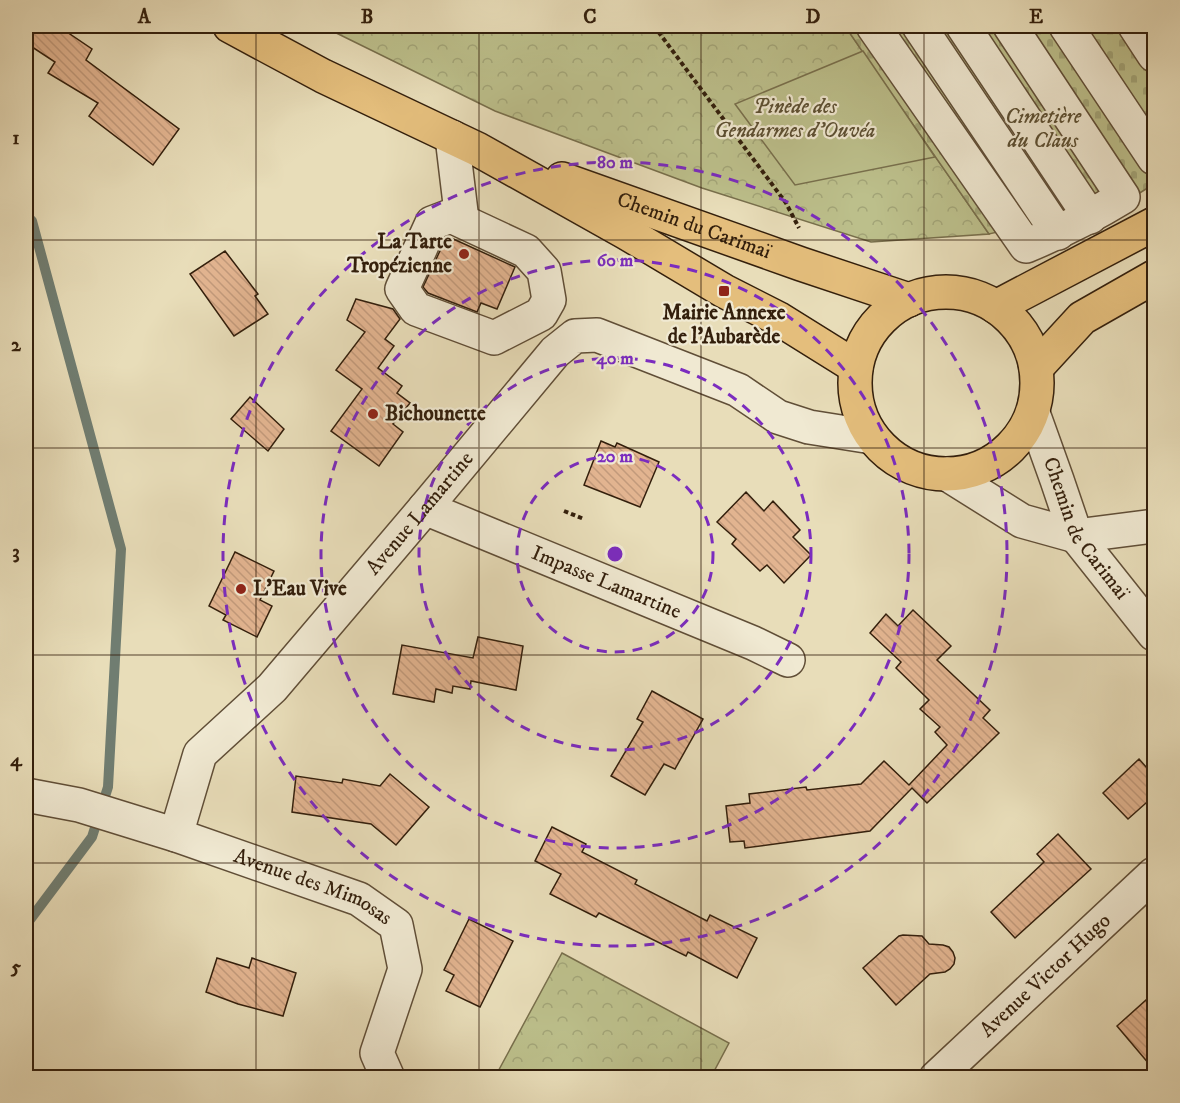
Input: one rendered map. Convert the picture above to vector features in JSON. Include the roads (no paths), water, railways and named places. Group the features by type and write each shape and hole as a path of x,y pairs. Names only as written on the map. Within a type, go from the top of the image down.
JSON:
{"main road":[{"name":"Chemin du Carimaï","path":"230,26 323,76 465,143 625,232 724,291 778,319 856,367"},
{"name":"Chemin du Carimaï","path":"465,143 801,264 909,300"},
{"path":"996,307 1155,224"},
{"path":"1036,368 1082,318 1155,277"},
{"path":"939,292 969,295 996,307 1015,323 1029,345 1036,368 1037,391 1033,413 1020,438 1000,457 975,470 947,474 926,472 905,465 872,437 861,415 855,391 856,367 866,339 885,316 909,300 939,292"}],"street":[{"path":"873,26 1026,246 1090,217 1123,197 1010,26"},
{"path":"919,26 1058,233"},
{"path":"963,26 1090,217"},
{"path":"1066,26 1155,158"},
{"path":"1135,26 1155,55"},
{"path":"451,216 526,251 544,272 549,300 541,314 494,338 416,309 402,289 432,223 461,212 465,143"},
{"path":"541,314 565,344"},
{"name":"Avenue Lamartine","path":"176,835 200,754 272,688 555,352 575,336 597,335 738,390 778,417 809,427 872,437"},
{"name":"Chemin de Carimaï","path":"1033,413 1076,536 1155,634"},
{"path":"947,474 1022,520 1076,536 1155,526"},
{"name":"Impasse Lamartine","path":"425,508 753,643 788,660"},
{"name":"Avenue des Mimosas","path":"26,795 79,805 176,835 358,899 396,925 405,969 377,1053 388,1077"},
{"name":"Avenue Victor Hugo","path":"936,1077 1155,874"}],"waterway":[{"path":"26,215 32,221 121,549 108,787 92,837 26,925"}],"place":[{"name":"La Tarte Tropézienne","path":"464,254"},
{"name":"Mairie Annexe de l'Aubarède","path":"724,291"},
{"name":"Bichounette","path":"373,414"},
{"name":"L'Eau Vive","path":"241,589"}],"park label":[{"name":"Pinède des Gendarmes d'Ouvéa","path":"795,119"},
{"name":"Cimetière du Claus","path":"1043,129"}]}
